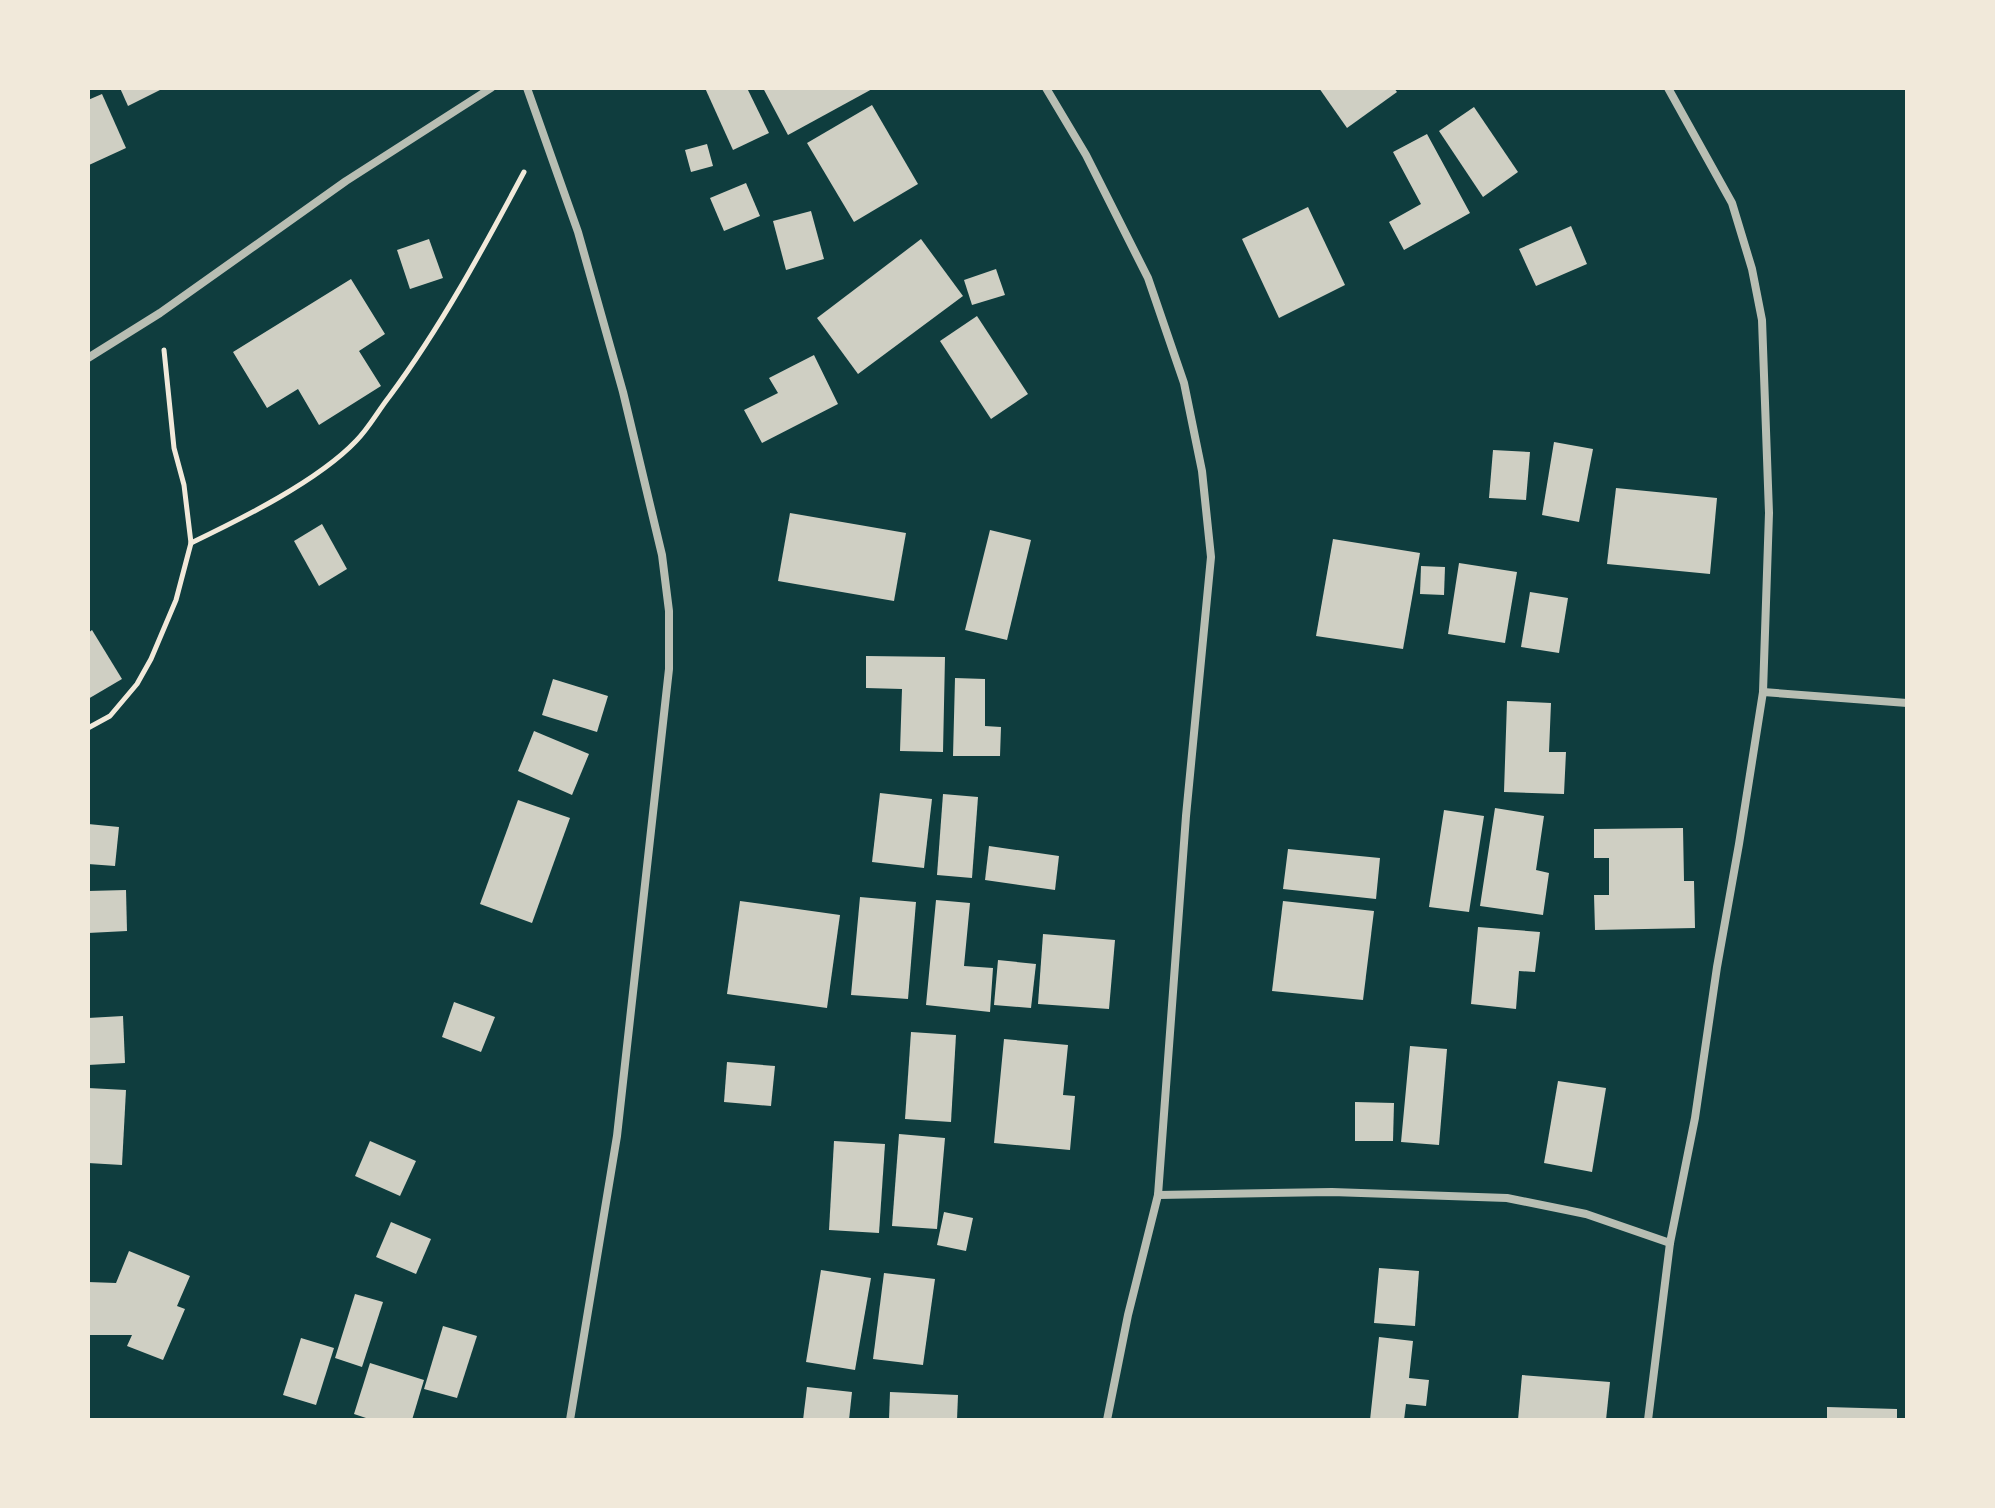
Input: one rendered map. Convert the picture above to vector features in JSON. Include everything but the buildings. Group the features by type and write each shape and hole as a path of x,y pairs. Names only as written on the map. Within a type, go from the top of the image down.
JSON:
{"street":[{"path":"88,358 160,313 346,181 491,88"},
{"path":"527,88 578,232 623,392 662,555 669,611 669,669 617,1136 570,1420"},
{"path":"1046,88 1086,155 1148,278 1184,383 1202,471 1211,557 1186,816 1158,1195 1128,1315 1107,1420"},
{"path":"1648,1420 1670,1243 1695,1118 1763,692 1769,513 1762,320 1752,269 1732,203 1668,88"},
{"path":"1763,692 1907,703"},
{"path":"1158,1195 1332,1192 1507,1198 1586,1214 1670,1243"}],"path":[{"path":"191,543 272,501 318,472 356,441 409,369 489,238 543,136"},
{"path":"88,728 110,716 144,672 176,600 191,543 184,485 174,448 160,313"}]}
